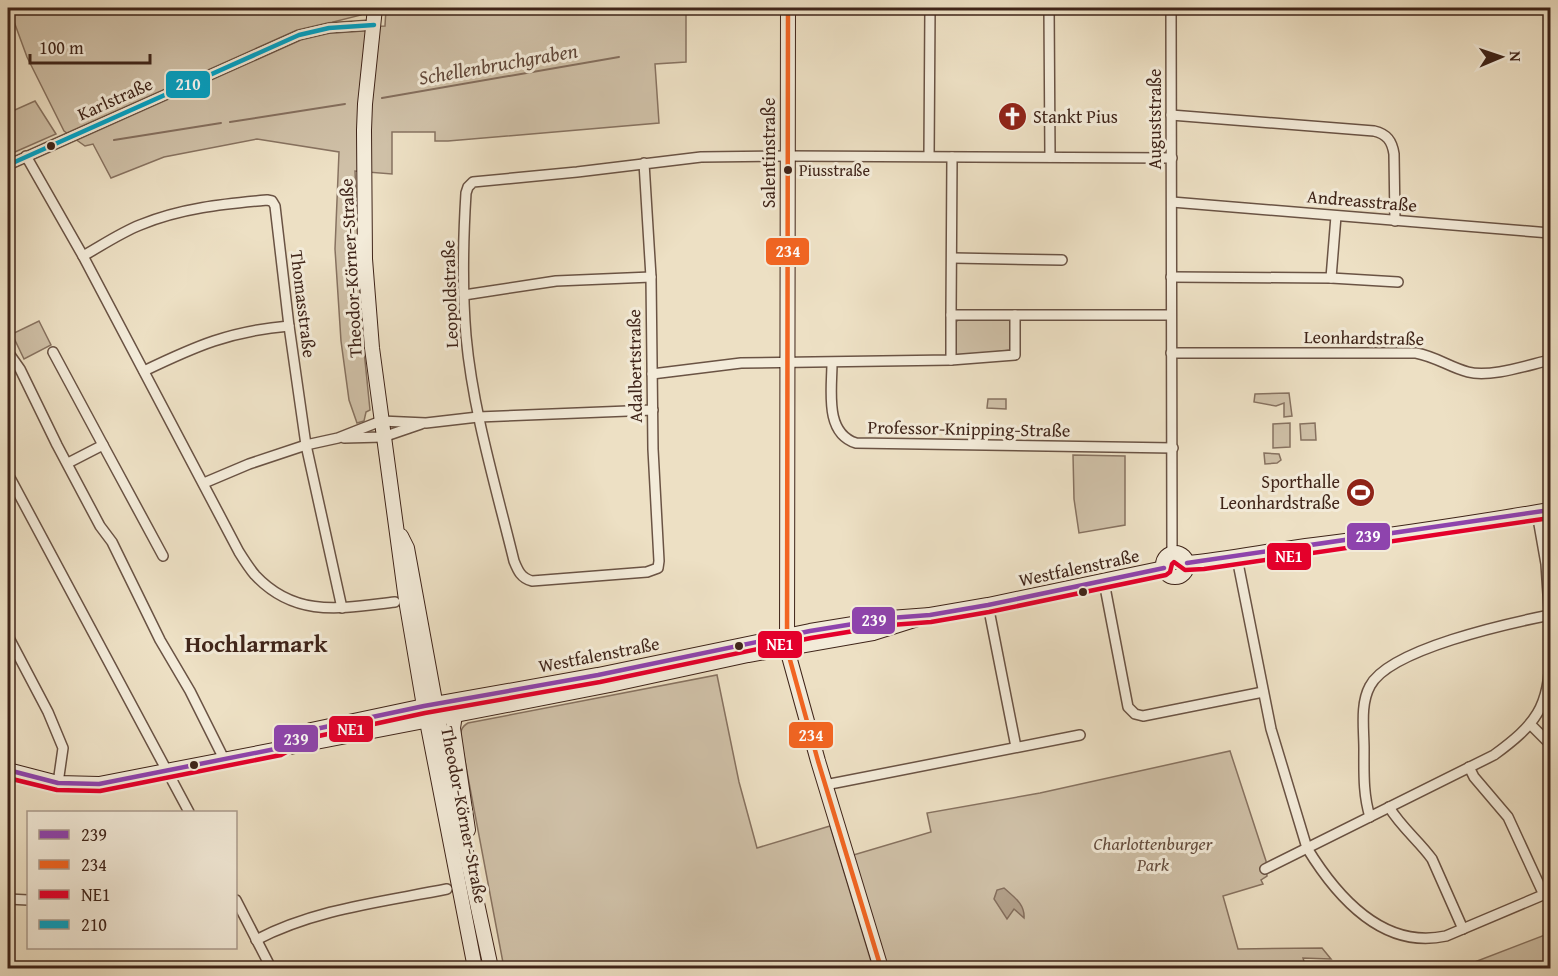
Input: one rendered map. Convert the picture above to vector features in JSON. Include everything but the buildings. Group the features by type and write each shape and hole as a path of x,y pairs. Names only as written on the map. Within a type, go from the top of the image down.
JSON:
{"main road":[{"name":"Theodor-Körner-Straße","path":"375,8 364,107 365,259 372,348 402,575 430,705 475,969"},
{"name":"Salentinstraße","path":"788,8 787,642 825,785 881,969"},
{"name":"Westfalenstraße","path":"1172,554 1164,561 1164,568 1171,576 1178,577 1184,573 1187,563 1422,532 1544,512"},
{"path":"1172,554 1181,555 1187,563"},
{"name":"Westfalenstraße","path":"8,770 58,783 99,784 455,716 891,618 930,615 988,605 1164,568"},
{"name":"Westfalenstraße","path":"280,748 311,730 430,705 787,642"},
{"name":"Theodor-Körner-Straße","path":"455,716 453,728 466,808 472,877"},
{"name":"Theodor-Körner-Straße","path":"432,720 472,877 491,969"}],"street":[{"path":"929,156 930,8"},
{"path":"1049,8 1050,157"},
{"name":"Auguststraße","path":"1171,8 1172,554"},
{"name":"Karlstraße","path":"8,165 299,35 329,28 374,25"},
{"path":"1172,115 1383,133 1393,145 1395,221"},
{"path":"26,156 144,371 239,552 255,575 279,594 318,608 342,608 395,602"},
{"path":"787,156 1172,158"},
{"name":"Leopoldstraße","path":"658,568 647,572 552,581 525,579 518,571 478,417 466,337 462,266 466,193 473,182 701,157 787,156"},
{"path":"951,360 952,157"},
{"name":"Adalbertstraße","path":"644,163 651,277 652,410 658,568"},
{"name":"Thomasstraße","path":"82,256 137,226 175,213 217,205 272,201 275,206 306,445 342,608"},
{"name":"Andreasstraße","path":"1172,202 1551,234"},
{"path":"1331,278 1336,216"},
{"path":"953,258 1062,260"},
{"path":"464,295 556,281 651,277"},
{"path":"1171,277 1331,278 1398,282"},
{"path":"951,315 1171,315"},
{"path":"652,374 741,363 951,360 1016,355 1016,315"},
{"path":"144,371 226,336 289,326"},
{"path":"8,352 20,369 57,445 137,590 160,640 190,691 224,759"},
{"path":"53,352 164,556"},
{"name":"Leonhardstraße","path":"1171,353 1416,353 1433,356 1468,372 1480,374 1551,360"},
{"name":"Professor-Knipping-Straße","path":"832,363 832,404 836,427 842,435 856,443 1173,448"},
{"path":"204,483 249,464 306,445 338,438 381,421 426,423 478,417 652,410"},
{"path":"338,438 383,438 426,423"},
{"path":"68,463 103,445"},
{"path":"8,474 188,811"},
{"path":"1544,512 1551,624"},
{"path":"1237,558 1271,729 1307,848 1355,910 1384,930 1424,939 1446,936 1547,893 1508,817 1469,768"},
{"path":"1104,582 1128,708 1131,712 1143,716 1263,692"},
{"path":"988,605 1016,747"},
{"path":"1370,817 1364,799 1364,700 1371,683 1377,676 1396,662 1457,638 1503,624 1550,615"},
{"path":"8,636 48,712 63,748 58,783"},
{"path":"1265,869 1494,755 1531,725 1547,688 1551,654"},
{"path":"1531,725 1551,744"},
{"path":"825,785 1080,735"},
{"path":"1389,807 1398,822 1431,859 1462,929"},
{"path":"256,940 282,926 312,916 447,889"},
{"path":"8,898 27,900"},
{"path":"237,902 256,940 266,967"}],"green space":[{"path":"9,8 362,8 361,15 333,22 334,27 385,26 386,8 730,9 686,9 686,62 655,64 659,123 448,141 435,141 435,132 392,132 392,174 355,171 362,331 370,410 366,412 364,421 357,423 349,400 341,341 335,249 339,152 257,139 164,157 111,178 93,144 85,146 64,131 27,57"},
{"path":"35,101 56,134 8,155 8,113"},
{"path":"959,319 1010,320 1012,350 956,356 955,323"},
{"path":"39,321 51,345 24,359 12,334"},
{"path":"1289,393 1292,416 1284,417 1284,403 1276,406 1254,402 1255,394"},
{"path":"988,399 1006,399 1006,409 987,408"},
{"path":"1290,423 1290,447 1273,448 1273,424"},
{"path":"1315,423 1316,440 1301,440 1300,424"},
{"path":"1264,453 1279,454 1281,460 1277,463 1265,464"},
{"path":"1073,455 1125,456 1125,525 1079,533 1074,499"},
{"path":"717,675 739,782 757,848 830,826 873,968 504,968 461,740 462,728 468,723"},
{"name":"Charlottenburger Park","path":"1230,751 1266,861 1267,876 1261,880 1263,884 1223,896 1238,949 1322,948 1331,959 1303,958 1306,968 885,968 850,856 931,832 927,813 1040,793"},
{"path":"1550,933 1550,968 1459,968"}],"shaded area":[{"path":"1004,888 1021,905 1024,918 1014,909 1007,919 994,899 997,890"}],"waterway":[{"name":"Schellenbruchgraben","path":"382,98 619,57"},
{"name":"Schellenbruchgraben","path":"230,122 345,104"},
{"name":"Schellenbruchgraben","path":"114,140 221,123"}],"transit line":[{"name":"234","path":"788,8 787,649 818,761 881,968"},
{"name":"210","path":"8,165 299,35 329,28 374,25"},
{"name":"239","path":"1187,563 1550,510"},
{"name":"NE1","path":"8,778 57,790 100,791 281,755 314,737 425,713 600,682 811,638 989,612 1166,575 1170,572 1174,562 1185,570 1204,569 1550,518"},
{"name":"239","path":"8,770 58,783 99,784 280,748 311,730 424,706 598,675 810,631 988,605 1164,568"}],"place":[{"name":"Stankt Pius","path":"1012,117"},
{"name":"Piusstraße","path":"788,170"},
{"name":"Sporthalle Leonhardstraße","path":"1361,492"}],"district":[{"name":"Hochlarmark","path":"256,644"}]}
